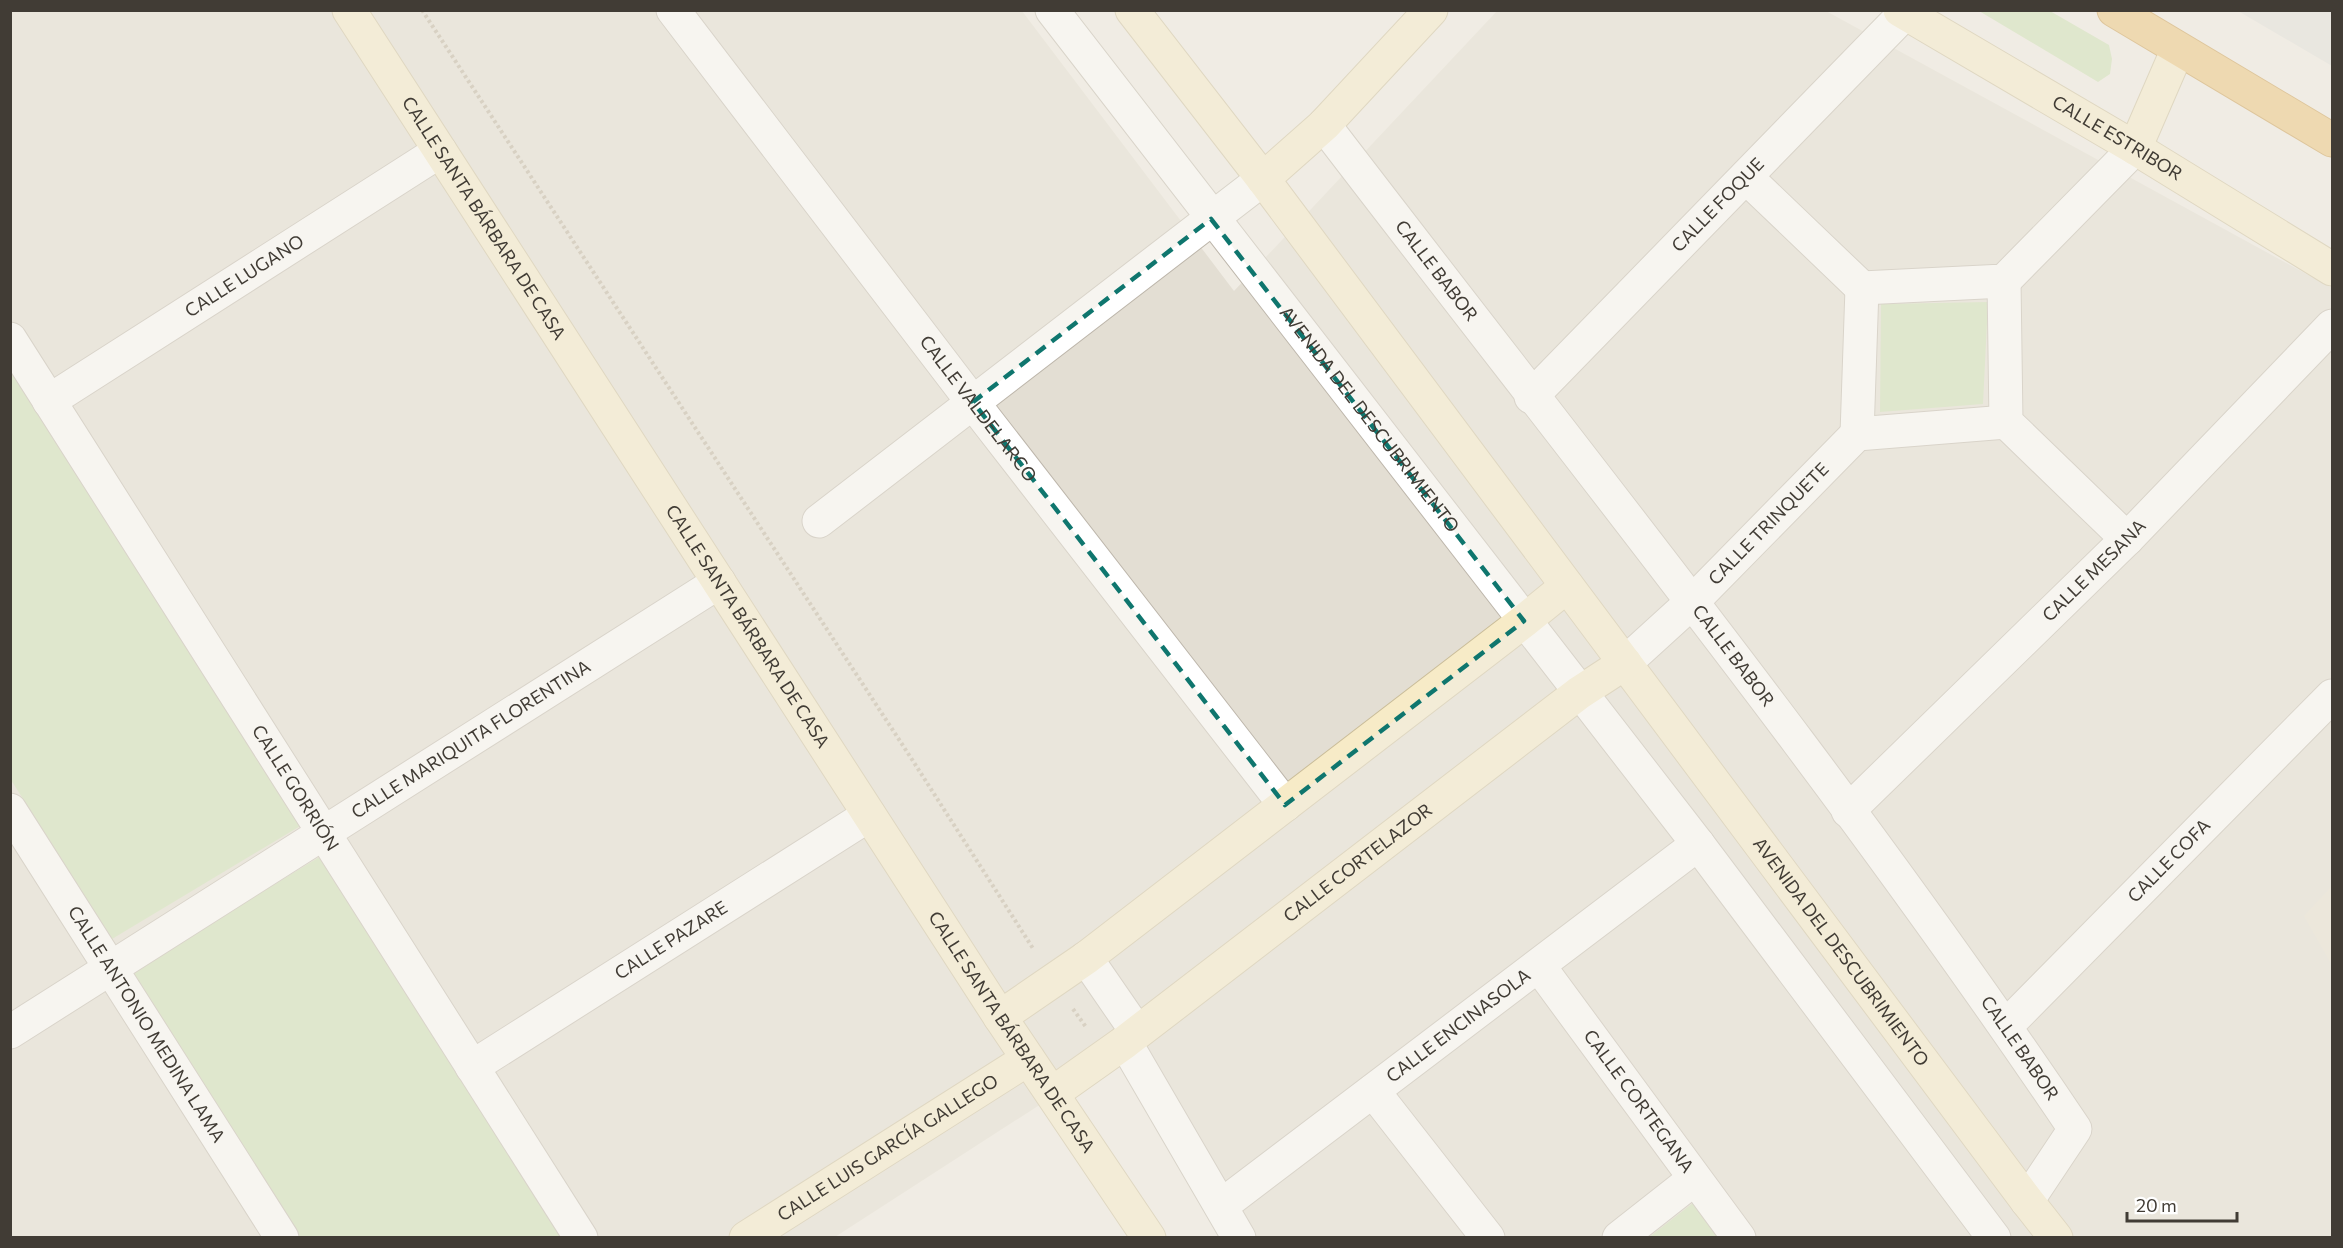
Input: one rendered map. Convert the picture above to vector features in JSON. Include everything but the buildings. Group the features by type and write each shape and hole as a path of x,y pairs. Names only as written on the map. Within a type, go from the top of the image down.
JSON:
{"highway":[{"path":"2114,10 2332,140"}],"street":[{"name":"CALLE SANTA BÁRBARA DE CASA","path":"349,10 1000,1017 1149,1238"},
{"name":"CALLE VALDELARCO","path":"673,10 1285,805"},
{"name":"AVENIDA DEL DESCUBRIMIENTO","path":"1052,10 1211,219 1698,844 1994,1238"},
{"name":"AVENIDA DEL DESCUBRIMIENTO","path":"1132,10 1263,179 2027,1201 2046,1234"},
{"path":"819,521 1263,179 1324,125 1431,10"},
{"name":"CALLE ESTRIBOR","path":"1902,12 2135,148 2332,270"},
{"name":"CALLE FOQUE","path":"1532,397 1746,177 1902,12"},
{"path":"1746,177 1862,288 2004,281 2135,148 2178,49"},
{"name":"CALLE BABOR","path":"1324,125 1692,602 2006,1026 2075,1130 2027,1201"},
{"name":"CALLE LUGANO","path":"50,401 440,152"},
{"path":"2004,281 2006,422 2127,539"},
{"path":"1862,288 1857,434 2006,422"},
{"name":"CALLE MESANA","path":"1848,811 2127,539 2332,326"},
{"name":"CALLE GORRIÓN","path":"10,339 580,1238"},
{"name":"CALLE TRINQUETE","path":"1625,663 1692,602 1857,434"},
{"name":"CALLE MARIQUITA FLORENTINA","path":"10,1032 719,582"},
{"path":"1000,1017 1086,958 1567,586"},
{"path":"1579,693 1625,663"},
{"name":"CALLE CORTELAZOR","path":"1053,1093 1122,1044 1579,693"},
{"name":"CALLE COFA","path":"2006,1026 2332,696"},
{"name":"CALLE ANTONIO MEDINA LAMA","path":"10,810 282,1238"},
{"name":"CALLE PAZARE","path":"472,1067 869,815"},
{"name":"CALLE ENCINASOLA","path":"1221,1206 1698,844"},
{"path":"1086,958 1122,1044 1239,1238"},
{"name":"CALLE CORTEGANA","path":"1539,966 1738,1238"},
{"name":"CALLE LUIS GARCÍA GALLEGO","path":"746,1238 1028,1059"},
{"path":"1372,1091 1488,1238"},
{"path":"1619,1238 1694,1179"}],"path":[{"path":"422,10 907,751 1054,981 1122,1044"}],"highlighted area":[{"path":"1211,219 1524,621 1285,805 973,402"}],"shaded area":[{"path":"10,11 1022,11 1234,291 1497,11 1826,11 2332,288 2332,1237 1249,1237 1137,1042 835,1237 11,1237"},
{"path":"2238,11 2332,11 2332,66"},
{"path":"2332,886 2332,965 2304,916"}],"green space":[{"path":"1979,11 2050,11 2109,45 2112,59 2110,74 2098,82"},
{"path":"1988,302 1983,404 1880,412 1881,304"},
{"path":"10,366 302,825 112,939 11,780"},
{"path":"321,856 562,1237 297,1237 129,973"},
{"path":"1693,1203 1719,1238 1648,1238"}]}
